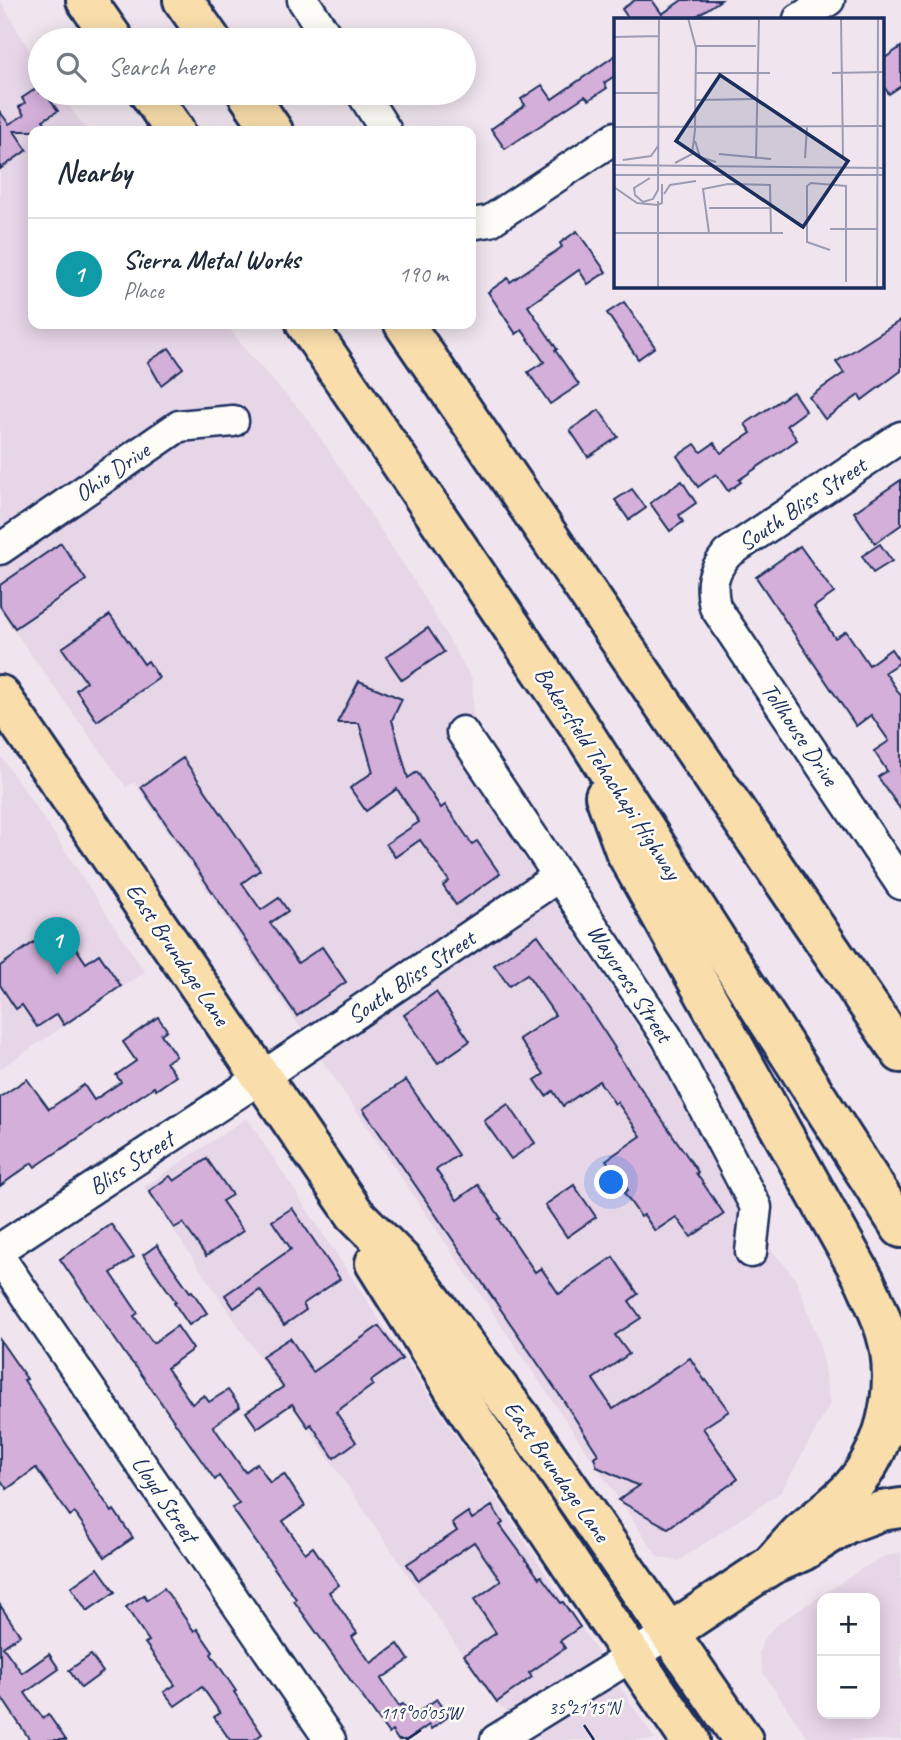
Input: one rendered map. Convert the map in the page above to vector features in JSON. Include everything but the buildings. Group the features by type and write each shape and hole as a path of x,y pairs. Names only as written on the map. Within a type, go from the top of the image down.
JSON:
{"main road":[{"path":"86,0 106,28"},
{"path":"183,0 203,28"},
{"path":"157,105 172,126"},
{"path":"255,105 270,126"},
{"name":"Bakersfield Tehachapi Highway","path":"309,329 580,727 901,1227"},
{"path":"407,329 901,1052"},
{"name":"East Brundage Lane","path":"0,695 355,1214 403,1262 513,1407 743,1740"},
{"path":"669,713 901,1008"},
{"path":"580,727 625,850 865,1280 890,1351 892,1387 888,1415 871,1460 851,1489 797,1536 771,1565"},
{"name":"East Brundage Lane","path":"355,1214 378,1268 471,1416 690,1740"},
{"path":"669,1633 771,1565 803,1551 846,1524 881,1511 901,1508"}],"street":[{"path":"303,0 321,28"},
{"path":"801,18 829,0"},
{"path":"370,105 383,126"},
{"path":"476,223 490,221 614,138"},
{"name":"Ohio Drive","path":"0,549 179,426 233,421"},
{"name":"South Bliss Street","path":"713,580 717,567 727,554 901,437"},
{"name":"Tollhouse Drive","path":"713,580 715,607 901,884"},
{"name":"Waycross Street","path":"462,732 667,1037 756,1207 751,1252"},
{"name":"South Bliss Street","path":"262,1077 559,876"},
{"name":"Bliss Street","path":"0,1249 262,1077"},
{"name":"Lloyd Street","path":"0,1258 331,1740"},
{"path":"496,1740 669,1633"}],"shaded area":[{"path":"0,0 28,48 28,105 68,105 83,126 28,126 28,329 230,329 308,419 420,590 472,679 476,785 669,1075 740,1212 796,1279 820,1344 830,1404 781,1492 678,1561 658,1557 134,782 126,787 0,611"},
{"path":"0,755 145,972 0,1069"},
{"path":"247,1118 655,1740 541,1740 536,1733 494,1701 144,1187"},
{"path":"901,1552 901,1740 809,1740 763,1673 759,1654 763,1640 776,1625 817,1598 817,1719 880,1719 880,1593 825,1593 883,1557"}],"place":[{"name":"Sierra Metal Works","path":"57,975"}]}
